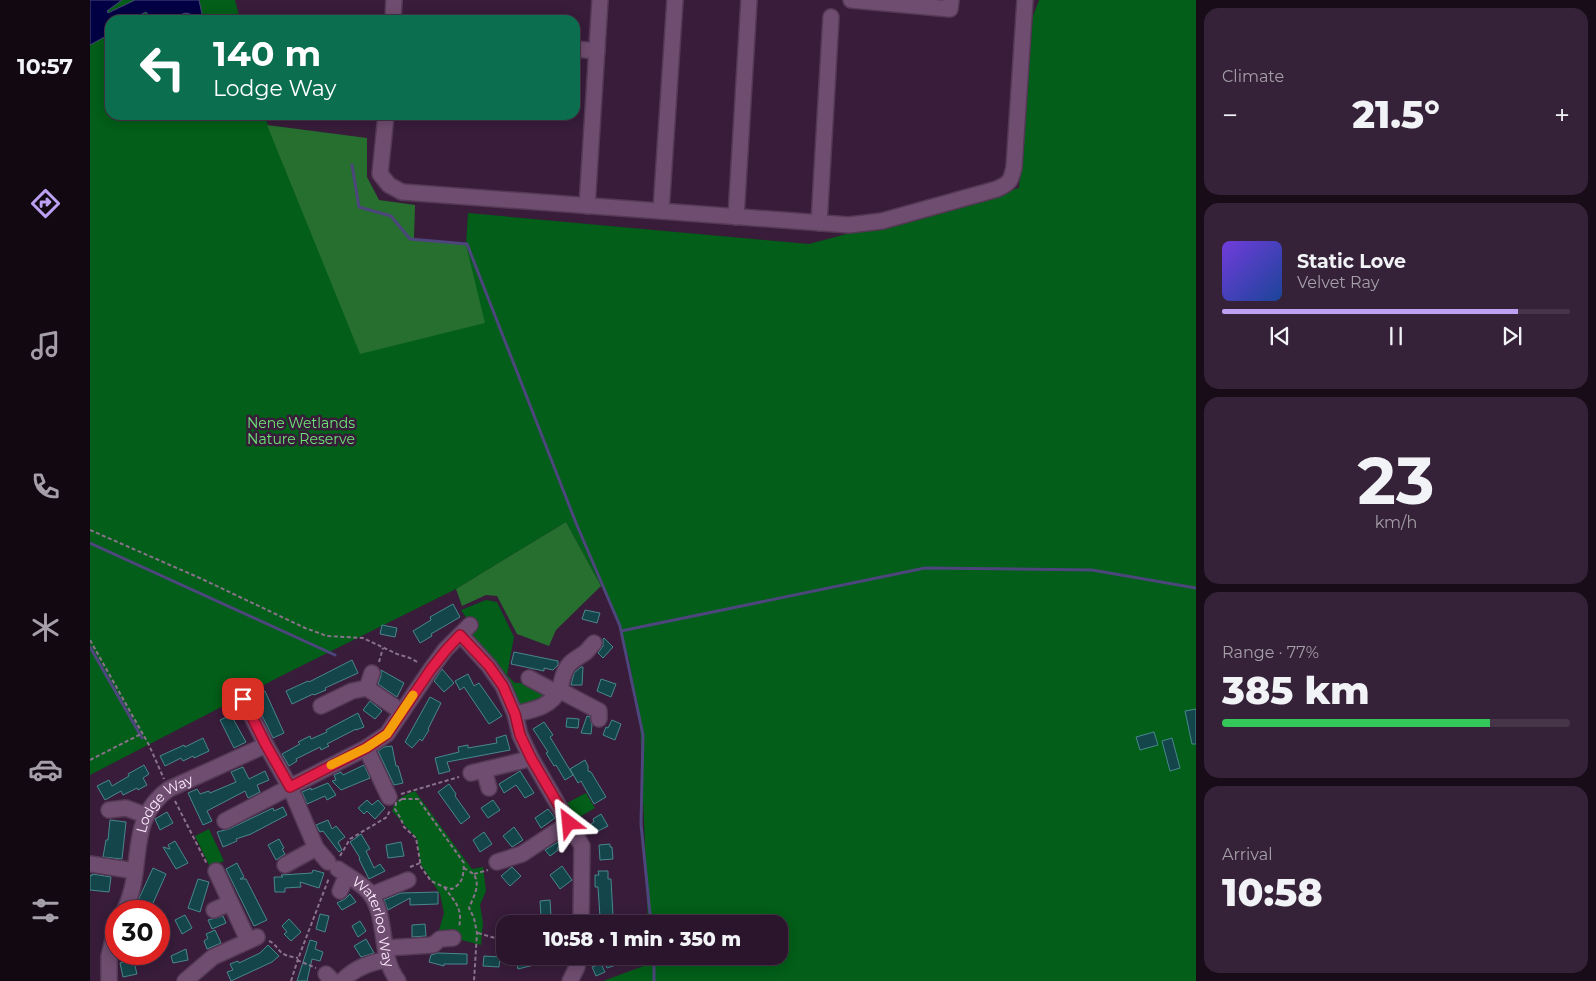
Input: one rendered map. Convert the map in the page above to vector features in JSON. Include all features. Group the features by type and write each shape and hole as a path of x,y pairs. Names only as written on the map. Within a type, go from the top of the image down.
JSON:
{"street":[{"path":"393,15 394,0"},
{"path":"587,206 600,0"},
{"path":"661,211 675,0"},
{"path":"736,217 749,0"},
{"path":"850,0 950,9 951,0"},
{"path":"385,120 380,174 389,185 402,192 849,225 882,221 997,189 1009,183 1014,167 1025,0"},
{"path":"819,223 832,17"},
{"path":"580,49 597,51"},
{"path":"226,821 366,748 387,734 431,669 465,630 503,686 515,714 520,735 531,758 582,846 581,915"},
{"path":"515,714 548,704 558,691 566,668 594,643"},
{"path":"529,678 599,711 599,718"},
{"path":"321,706 370,680 402,712"},
{"path":"243,699 290,787 316,848 285,865"},
{"name":"Lodge Way","path":"128,900 133,888 141,827 145,815 157,799 169,789 266,745"},
{"path":"366,748 389,797"},
{"path":"489,788 477,772 531,758"},
{"path":"109,810 126,808 145,815"},
{"path":"497,862 522,854 569,823"},
{"name":"Waterloo Way","path":"316,848 337,868 371,895 377,906 386,954 394,976 398,981"},
{"path":"90,864 135,871"},
{"path":"337,868 340,891"},
{"path":"185,981 213,957 253,938 230,903 216,871"},
{"path":"371,895 408,880"},
{"path":"214,910 230,903"},
{"path":"342,981 350,973 362,966 375,962 386,954 433,945 440,939 453,938"},
{"path":"109,965 109,981"},
{"path":"570,981 577,965"}],"path":[{"path":"90,530 202,579 305,628 327,636 363,638 431,669"},
{"path":"90,640 142,733 209,868 216,871"},
{"path":"90,760 142,733"},
{"path":"291,981 298,959 350,840 387,817 391,805 403,793 477,772"},
{"path":"402,799 418,799 464,863 463,868 464,875 459,885 452,889 431,880 421,867 416,838 404,827 394,809 396,803 402,799"},
{"path":"463,868 474,874 477,883 476,892 469,908 474,918 477,933 474,981"},
{"path":"444,887 458,906 461,917 453,938"},
{"path":"477,933 496,938"},
{"path":"253,938 273,943 281,952 315,967 330,978"}],"green space":[{"name":"Nene Wetlands Nature Reserve","path":"90,0 235,0 239,15 105,15 105,120 266,120 268,126 414,240 466,245 468,213 809,244 1019,188 1033,16 1039,0 1196,0 1196,981 603,981 646,965 788,965 788,915 648,915 640,722 629,659 612,606 566,522 456,589 279,677 90,775"},
{"path":"267,125 367,138 367,177 379,200 415,205 414,239 466,245 485,323 360,354"},
{"path":"566,522 601,586 556,630 549,646 517,634 497,596 486,595 462,606 456,589"},
{"path":"486,600 497,602 514,637 507,675 515,683 528,683 548,694 539,701 521,705 505,678 469,638 474,629 461,610"},
{"path":"415,791 472,869 483,867 486,891 480,905 483,923 481,945 438,934 444,913 440,894 420,863 417,839 392,811 395,803 400,798"},
{"path":"586,793 595,808 576,819 567,803"},
{"path":"209,829 224,861 210,867 195,836"}],"shaded area":[{"path":"90,0 122,0 107,11 108,13 135,0 199,0 202,15 186,13 179,15 148,15 146,12 140,15 105,15 105,37 90,45"}],"building":[{"path":"453,604 460,617 431,634 432,636 420,643 413,631 431,620 430,617"},
{"path":"585,610 600,613 597,623 582,619"},
{"path":"382,625 397,628 395,637 380,634"},
{"path":"604,638 613,647 603,658 598,653 603,646"},
{"path":"514,652 558,661 558,665 553,670 544,668 544,671 511,664"},
{"path":"352,660 358,673 325,688 326,690 292,704 286,691 309,682"},
{"path":"583,667 582,685 571,685 574,673"},
{"path":"442,669 454,683 444,692 434,681"},
{"path":"381,670 404,683 397,697 378,684"},
{"path":"468,674 474,686 479,683 502,716 489,724 464,687 460,690 455,681"},
{"path":"601,679 616,684 611,697 597,691"},
{"path":"265,691 284,733 273,738 253,697"},
{"path":"430,697 441,703 422,741 420,739 412,748 405,742"},
{"path":"370,701 382,711 375,719 363,710"},
{"path":"1196,709 1196,744 1192,744 1185,711"},
{"path":"358,713 364,727 356,729 327,744 329,746 321,750 320,747 296,759 297,761 289,766 282,754 300,744 298,742 310,736 311,739 327,732 326,730"},
{"path":"231,715 246,742 234,748 220,720"},
{"path":"587,716 590,717 592,725 591,734 581,733"},
{"path":"567,718 579,719 578,728 566,727"},
{"path":"612,720 621,724 615,740 603,735 606,727 608,728"},
{"path":"544,722 553,735 550,737 573,775 565,780 556,765 554,766 546,753 548,752 533,729"},
{"path":"1154,732 1158,745 1140,750 1136,737"},
{"path":"506,735 510,750 447,762 450,771 439,774 435,758 459,752 458,747 468,745 468,748 497,743 496,738"},
{"path":"203,738 209,751 183,761 181,758 165,766 160,756"},
{"path":"1172,738 1180,768 1170,771 1162,741"},
{"path":"392,746 396,766 398,766 403,783 394,785 378,751 384,747"},
{"path":"585,760 588,771 591,772 606,797 594,804 581,781 578,783 570,769"},
{"path":"144,765 149,774 143,778 147,785 123,795 121,791 105,800 97,786 109,780 112,786"},
{"path":"364,765 370,778 341,790 332,781 336,780 334,775 341,772 343,775"},
{"path":"243,767 249,779 265,771 269,780 257,785 260,792 248,798 245,791 207,811 212,821 203,825 188,793 197,789 200,794 209,791 210,793 236,782 231,772"},
{"path":"520,771 534,793 525,798 516,785 504,793 499,784"},
{"path":"328,783 336,795 327,800 325,796 307,804 302,792"},
{"path":"449,784 470,817 461,824 438,792"},
{"path":"367,800 372,805 378,800 385,808 375,819 367,811 364,814 358,808"},
{"path":"493,800 500,810 488,818 481,808"},
{"path":"283,807 287,815 223,847 217,832 229,829 273,808 274,811"},
{"path":"548,809 555,818 541,828 535,818"},
{"path":"167,812 173,823 160,830 155,819"},
{"path":"601,814 608,826 596,832 591,824 594,822 593,819"},
{"path":"110,820 126,822 122,859 103,857 106,840 108,840"},
{"path":"328,820 332,829 336,826 345,837 338,842 342,850 339,852 316,825"},
{"path":"514,827 523,840 512,847 503,836"},
{"path":"484,832 492,844 480,852 473,840"},
{"path":"361,834 370,849 366,851 374,868 380,864 385,871 369,879 360,858 350,842"},
{"path":"279,839 285,854 276,860 268,845"},
{"path":"175,841 188,863 176,869 163,847 170,849 168,845"},
{"path":"401,842 404,856 388,858 386,845"},
{"path":"558,842 560,846 557,848 558,850 550,856 545,850"},
{"path":"610,844 613,859 600,860 599,845"},
{"path":"237,863 244,877 240,879 246,879 267,920 254,926 226,869"},
{"path":"562,866 572,880 560,889 550,875"},
{"path":"512,867 521,876 510,886 501,876"},
{"path":"153,868 166,874 154,900 138,900"},
{"path":"313,870 324,873 319,888 300,882 301,887 285,888 285,892 275,892 274,877 312,873"},
{"path":"598,871 608,871 608,879 611,879 613,915 600,915 598,887 595,887 595,875 599,875"},
{"path":"92,874 111,877 109,892 90,890 90,875 92,876"},
{"path":"198,879 209,882 200,912 188,908"},
{"path":"438,892 438,904 410,905 410,898 388,910 384,900 401,893"},
{"path":"350,894 356,902 342,910 337,903"},
{"path":"550,900 551,915 541,915 540,901"},
{"path":"320,914 329,916 325,932 316,929"},
{"path":"185,915 192,928 182,934 175,920"},
{"path":"223,916 226,923 212,929 208,920"},
{"path":"289,919 301,932 291,941 284,934 287,932 282,926"},
{"path":"360,921 366,931 358,937 352,926"},
{"path":"425,924 426,936 412,937 412,925"},
{"path":"215,930 221,943 207,949 204,941 208,938 206,934"},
{"path":"366,939 374,953 361,957 354,946"},
{"path":"310,940 317,942 315,949 323,952 320,961 312,959 307,981 297,981"},
{"path":"268,945 279,956 272,962 231,981 227,972 233,970 230,964 238,961 239,963 260,953"},
{"path":"186,949 188,960 173,963 171,956"},
{"path":"438,953 467,954 467,964 444,964 444,966 429,962 431,955"},
{"path":"484,956 496,957 496,965 499,965 499,967 483,966"},
{"path":"120,965 135,965 137,974 123,977"},
{"path":"517,965 534,965 518,969"},
{"path":"602,965 605,972 596,976 592,967"}],"waterway":[{"path":"352,165 359,207 391,216 410,239 467,244 576,523 620,626 643,735 641,824 650,915"},
{"path":"90,543 335,655"},
{"path":"621,631 925,568 1092,570 1196,588"},
{"path":"90,647 142,738"},
{"path":"654,965 654,981"}],"slow traffic":[{"path":"331,765 366,748 387,734 413,695"}],"route":[{"path":"243,699 290,787 366,748 387,734 431,669 460,635 489,666 503,686 515,714 520,735 531,758 569,823"}]}
